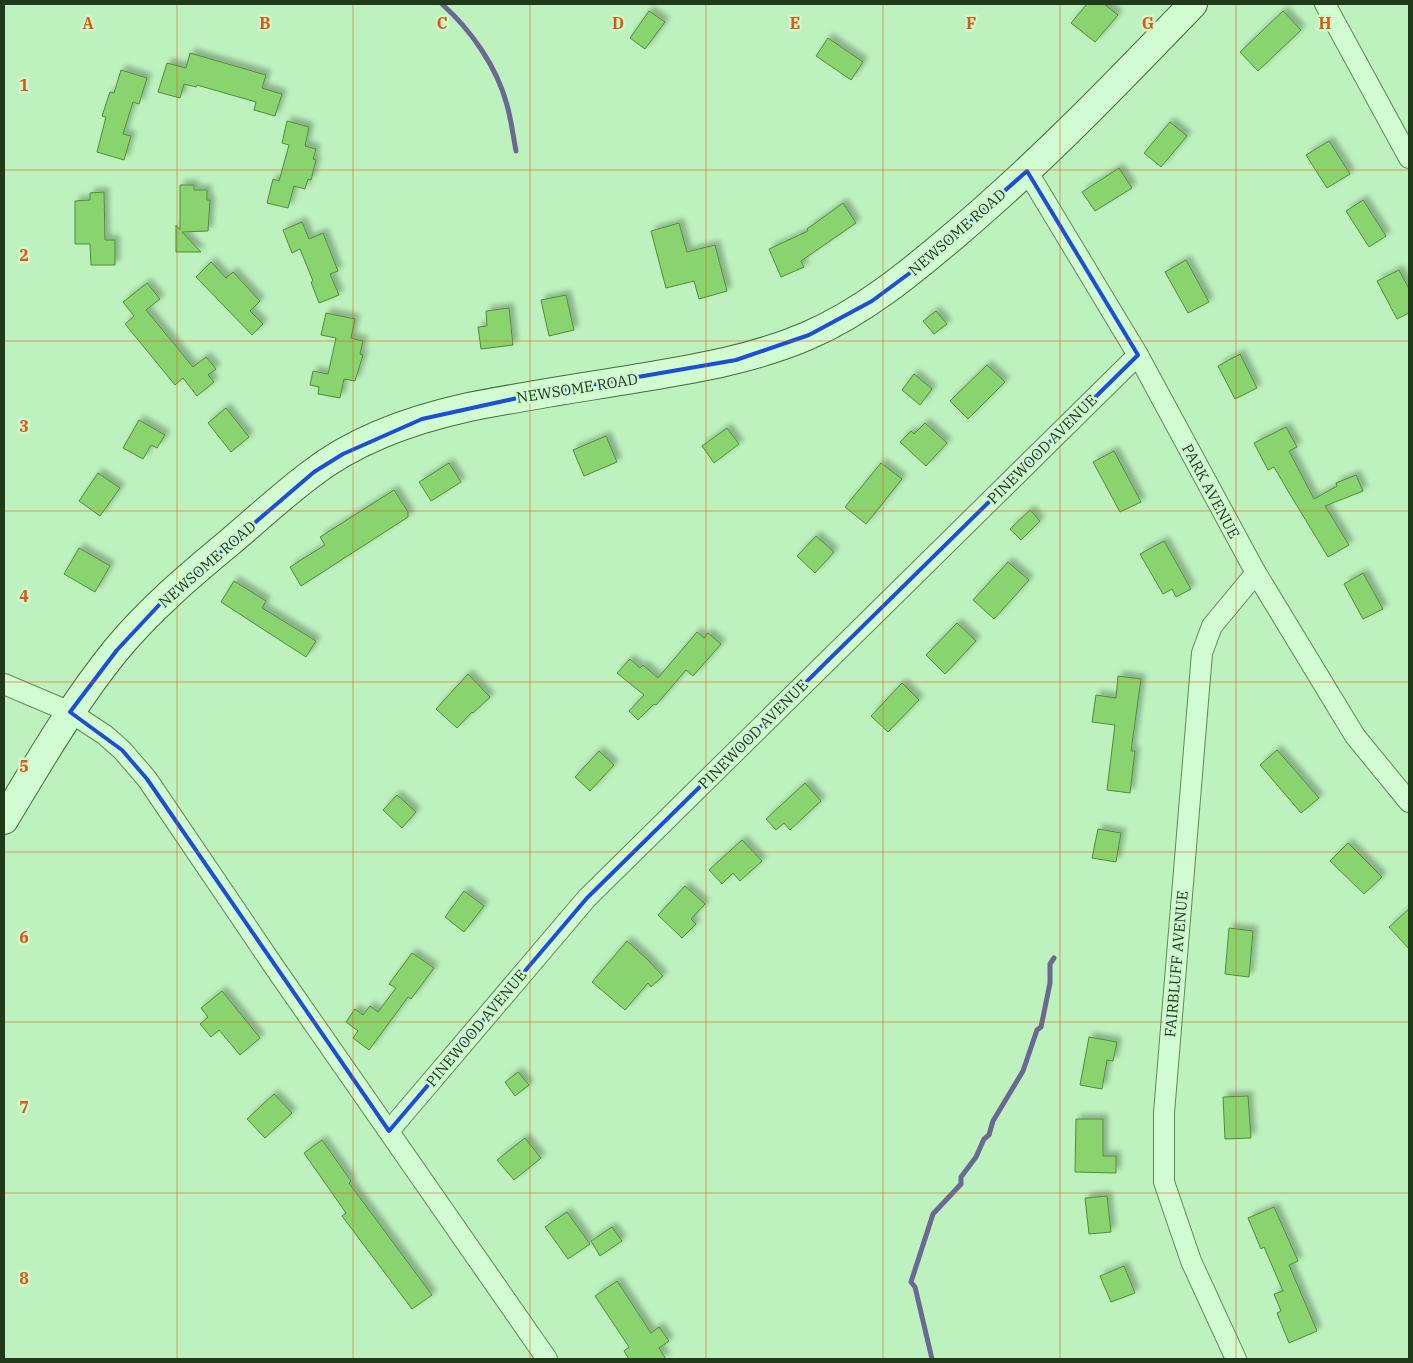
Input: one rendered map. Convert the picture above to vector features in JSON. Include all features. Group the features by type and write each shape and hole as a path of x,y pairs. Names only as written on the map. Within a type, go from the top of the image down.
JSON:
{"street":[{"name":"NEWSOME ROAD","path":"4,820 70,712 117,650 202,565 314,472 350,450 422,419 465,408 736,360 809,335 844,318 872,301 922,264 1027,171 1084,116 1193,4"},
{"path":"1325,4 1409,158"},
{"name":"PARK AVENUE","path":"1027,171 1138,355 1256,573 1355,736 1409,802"},
{"name":"PINEWOOD AVENUE","path":"389,1131 587,898 1138,355"},
{"name":"FAIRBLUFF AVENUE","path":"1236,1359 1191,1261 1164,1182 1164,1113 1202,653 1212,626 1256,573"},
{"path":"4,684 70,712 105,735 122,750 147,779 275,968 547,1359"}],"highlighted area":[{"path":"1027,171 1138,355 587,898 389,1131 147,779 122,750 70,712 117,650 159,605 314,472 343,454 422,419 522,397 736,360 809,335 872,301 922,264"}],"building":[{"path":"1087,4 1104,4 1118,15 1095,42 1071,23"},
{"path":"649,11 665,22 645,49 630,38"},
{"path":"1283,11 1301,30 1258,71 1240,52"},
{"path":"828,38 863,62 851,80 816,56"},
{"path":"190,53 266,75 262,88 282,94 275,116 254,110 256,102 197,85 196,87 184,84 180,98 158,92 167,63 186,68"},
{"path":"121,70 147,78 139,104 133,102 123,134 131,136 124,160 97,152 106,117 102,116 110,92 114,93"},
{"path":"287,121 309,127 305,146 316,149 313,159 316,160 311,180 308,179 305,189 294,186 288,208 267,203 273,179 279,181 289,145 282,143"},
{"path":"1170,122 1187,136 1161,167 1144,153"},
{"path":"1329,141 1350,174 1327,188 1306,155"},
{"path":"1119,168 1132,188 1095,211 1082,192"},
{"path":"180,185 194,185 194,190 207,190 207,200 210,200 208,231 182,232 201,252 176,252 176,225 180,230"},
{"path":"104,192 105,240 115,240 115,265 91,265 90,244 75,244 75,201 90,200 90,193"},
{"path":"1363,200 1386,236 1369,247 1346,211"},
{"path":"843,203 856,223 801,261 804,267 781,277 769,249 808,231 807,229"},
{"path":"302,222 309,239 323,233 338,271 330,274 339,295 319,303 311,282 313,281 300,249 292,253 283,230"},
{"path":"679,223 687,252 715,245 727,291 699,299 694,281 666,288 651,231"},
{"path":"1186,260 1209,302 1188,313 1165,272"},
{"path":"211,262 226,278 233,272 260,301 250,311 263,324 252,335 196,277"},
{"path":"1399,270 1409,289 1409,313 1397,319 1377,281"},
{"path":"147,283 160,299 146,310 193,367 206,357 216,369 208,375 214,382 197,396 183,378 175,385 125,324 134,316 123,302"},
{"path":"566,295 574,330 549,336 541,300"},
{"path":"509,308 513,345 481,349 478,327 487,326 486,311"},
{"path":"936,311 947,324 934,334 923,321"},
{"path":"326,313 355,319 351,338 363,341 360,354 363,355 355,381 344,379 340,398 318,394 319,387 310,385 313,371 328,374 336,338 321,335"},
{"path":"1240,354 1257,388 1235,399 1218,366"},
{"path":"987,365 1005,382 968,419 950,401"},
{"path":"914,374 932,389 920,405 902,390"},
{"path":"226,408 249,437 231,452 208,423"},
{"path":"139,420 165,435 157,448 151,445 143,459 123,448"},
{"path":"925,423 947,443 926,466 900,442 911,431 914,434"},
{"path":"1286,427 1297,447 1289,451 1314,499 1337,486 1336,483 1356,475 1363,491 1325,506 1349,545 1328,557 1274,467 1268,470 1254,443"},
{"path":"727,428 739,444 714,463 702,446"},
{"path":"606,436 617,462 584,476 573,450"},
{"path":"1114,451 1141,502 1120,512 1093,462"},
{"path":"449,463 461,482 431,501 419,482"},
{"path":"881,463 902,479 866,524 845,507"},
{"path":"98,473 120,488 100,516 79,501"},
{"path":"394,490 408,512 408,517 301,586 290,567 325,545 320,537"},
{"path":"1030,510 1040,521 1021,540 1010,529"},
{"path":"816,536 834,552 815,573 797,556"},
{"path":"1164,541 1191,589 1176,597 1172,589 1163,594 1140,554"},
{"path":"79,548 110,566 95,592 64,574"},
{"path":"1008,562 1029,580 994,619 973,600"},
{"path":"1363,573 1383,609 1363,619 1344,584"},
{"path":"234,581 266,601 262,608 316,641 306,657 221,602"},
{"path":"957,623 976,641 945,674 926,655"},
{"path":"697,632 704,638 708,633 721,644 693,676 686,670 656,705 654,704 638,720 629,711 644,695 617,673 630,659 640,668 643,665 658,678"},
{"path":"468,674 490,697 457,728 436,709"},
{"path":"1118,676 1141,679 1131,751 1135,751 1130,793 1107,790 1115,725 1092,722 1096,695 1116,698"},
{"path":"902,683 919,700 888,732 871,716"},
{"path":"1277,750 1319,798 1301,813 1260,765"},
{"path":"599,751 614,765 590,791 575,777"},
{"path":"805,783 821,801 790,830 784,823 776,830 766,819"},
{"path":"397,795 416,812 402,828 383,810"},
{"path":"1098,829 1121,833 1116,862 1092,858"},
{"path":"742,840 762,861 740,881 733,873 722,884 709,870"},
{"path":"1348,843 1382,877 1364,894 1330,861"},
{"path":"685,886 705,904 691,919 696,924 682,938 658,915"},
{"path":"464,891 484,906 464,932 445,917"},
{"path":"1409,909 1409,949 1389,927"},
{"path":"1229,928 1253,931 1249,977 1225,974"},
{"path":"627,941 663,976 651,987 648,983 625,1010 592,982"},
{"path":"412,953 434,968 411,999 408,997 369,1050 353,1038 358,1031 346,1022 355,1009 363,1015 370,1006 378,1012 396,988 389,984"},
{"path":"222,991 260,1038 240,1055 219,1030 211,1037 200,1024 208,1017 201,1008"},
{"path":"1089,1037 1117,1042 1113,1061 1107,1060 1102,1089 1080,1085"},
{"path":"518,1072 529,1085 515,1096 505,1082"},
{"path":"274,1094 292,1113 265,1138 247,1119"},
{"path":"1248,1096 1251,1138 1225,1139 1223,1097"},
{"path":"1076,1119 1103,1119 1103,1156 1116,1156 1116,1173 1075,1172"},
{"path":"525,1138 541,1158 514,1180 497,1160"},
{"path":"322,1140 351,1181 349,1183 432,1295 412,1309 342,1216 346,1213 304,1153"},
{"path":"1107,1196 1111,1232 1089,1234 1085,1198"},
{"path":"1274,1207 1298,1261 1289,1265 1317,1331 1289,1343 1277,1313 1281,1311 1274,1294 1283,1291 1264,1247 1261,1249 1248,1218"},
{"path":"567,1212 590,1244 568,1259 545,1227"},
{"path":"612,1227 622,1241 600,1256 591,1241"},
{"path":"1124,1266 1135,1293 1111,1302 1100,1276"},
{"path":"617,1281 651,1333 659,1327 669,1341 659,1348 666,1359 629,1359 624,1351 629,1347 595,1296"}],"waterway":[{"path":"442,4 473,37 490,63 503,91 516,151"},
{"path":"932,1359 915,1287 911,1282 933,1214 961,1184 961,1177 976,1157 984,1139 989,1135 993,1121 1023,1071 1037,1030 1041,1027 1050,983 1050,964 1054,958"}]}
